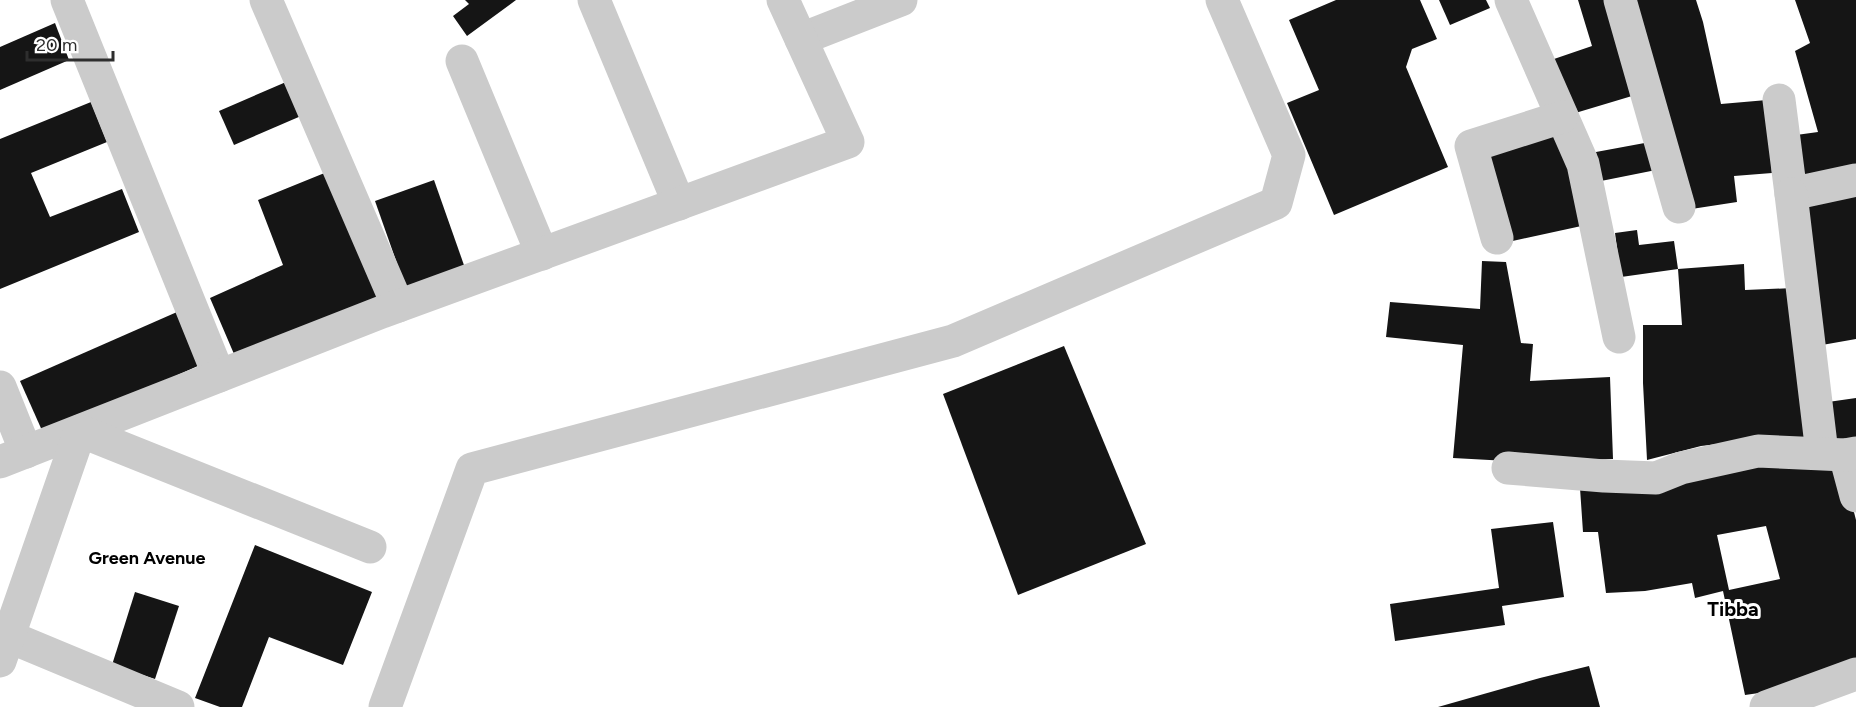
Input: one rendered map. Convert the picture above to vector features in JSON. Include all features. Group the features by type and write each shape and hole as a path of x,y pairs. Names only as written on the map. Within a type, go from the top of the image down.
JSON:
{"street":[{"path":"67,0 219,376"},
{"path":"266,0 398,306"},
{"path":"594,0 679,204"},
{"path":"0,387 13,457 398,306 848,142 783,0"},
{"path":"801,39 901,0"},
{"path":"385,707 472,469 953,341 1276,203 1289,155 1222,0"},
{"path":"1511,0 1583,164 1619,337"},
{"path":"1620,0 1679,207"},
{"path":"462,61 542,254"},
{"path":"1779,100 1791,194 1841,454 1856,496"},
{"path":"1497,238 1472,146 1562,117"},
{"path":"1791,194 1856,180"},
{"path":"80,431 370,547"},
{"path":"80,431 3,643 178,707"},
{"path":"1508,468 1656,478 1681,468 1758,451 1841,454"},
{"path":"1766,707 1856,674"}],"building":[{"path":"465,0 516,0 467,36 453,16 469,4"},
{"path":"1336,0 1420,0 1437,39 1412,49 1406,67 1448,167 1334,215 1287,103 1319,90 1289,20"},
{"path":"1439,0 1486,0 1490,8 1450,25"},
{"path":"1578,0 1611,0 1642,93 1572,114 1554,59 1592,46"},
{"path":"1633,0 1696,0 1721,104 1767,100 1772,173 1734,176 1737,202 1685,210"},
{"path":"1795,0 1856,0 1856,169 1795,179 1789,136 1818,132 1795,51 1810,43"},
{"path":"55,23 69,60 0,90 0,47"},
{"path":"286,82 301,116 234,145 219,111"},
{"path":"91,102 107,142 31,173 50,217 122,189 139,232 0,289 0,139"},
{"path":"1561,132 1586,225 1508,242 1487,153"},
{"path":"1650,142 1656,170 1601,181 1596,152"},
{"path":"327,172 381,299 237,361 210,298 283,265 258,200"},
{"path":"434,180 465,268 406,289 375,201"},
{"path":"1856,189 1856,339 1822,345 1801,199"},
{"path":"1637,230 1639,245 1674,241 1678,269 1621,277 1615,233"},
{"path":"1482,261 1506,262 1521,343 1533,344 1530,381 1610,377 1613,459 1528,462 1453,458 1463,345 1386,337 1390,302 1480,309"},
{"path":"1744,264 1745,290 1793,288 1808,440 1753,440 1701,446 1647,460 1643,325 1682,325 1678,269"},
{"path":"177,312 200,365 44,435 20,381"},
{"path":"1064,346 1146,544 1018,595 943,394"},
{"path":"1856,398 1856,441 1826,445 1821,403"},
{"path":"1755,457 1842,465 1856,520 1856,669 1793,688 1745,695 1723,591 1695,598 1692,583 1645,591 1606,593 1598,532 1583,532 1580,488","holes":["1766,526 1780,579 1729,590 1717,535"]},
{"path":"1553,522 1564,597 1502,606 1505,625 1395,641 1390,604 1499,588 1491,529"},
{"path":"255,545 372,592 343,665 269,637 242,707 220,707 195,698"},
{"path":"135,592 179,606 155,679 112,665"},
{"path":"1589,666 1600,707 1438,707 1540,678"}],"district":[{"name":"Green Avenue","path":"147,558"},
{"name":"Tibba","path":"1733,609"}]}
